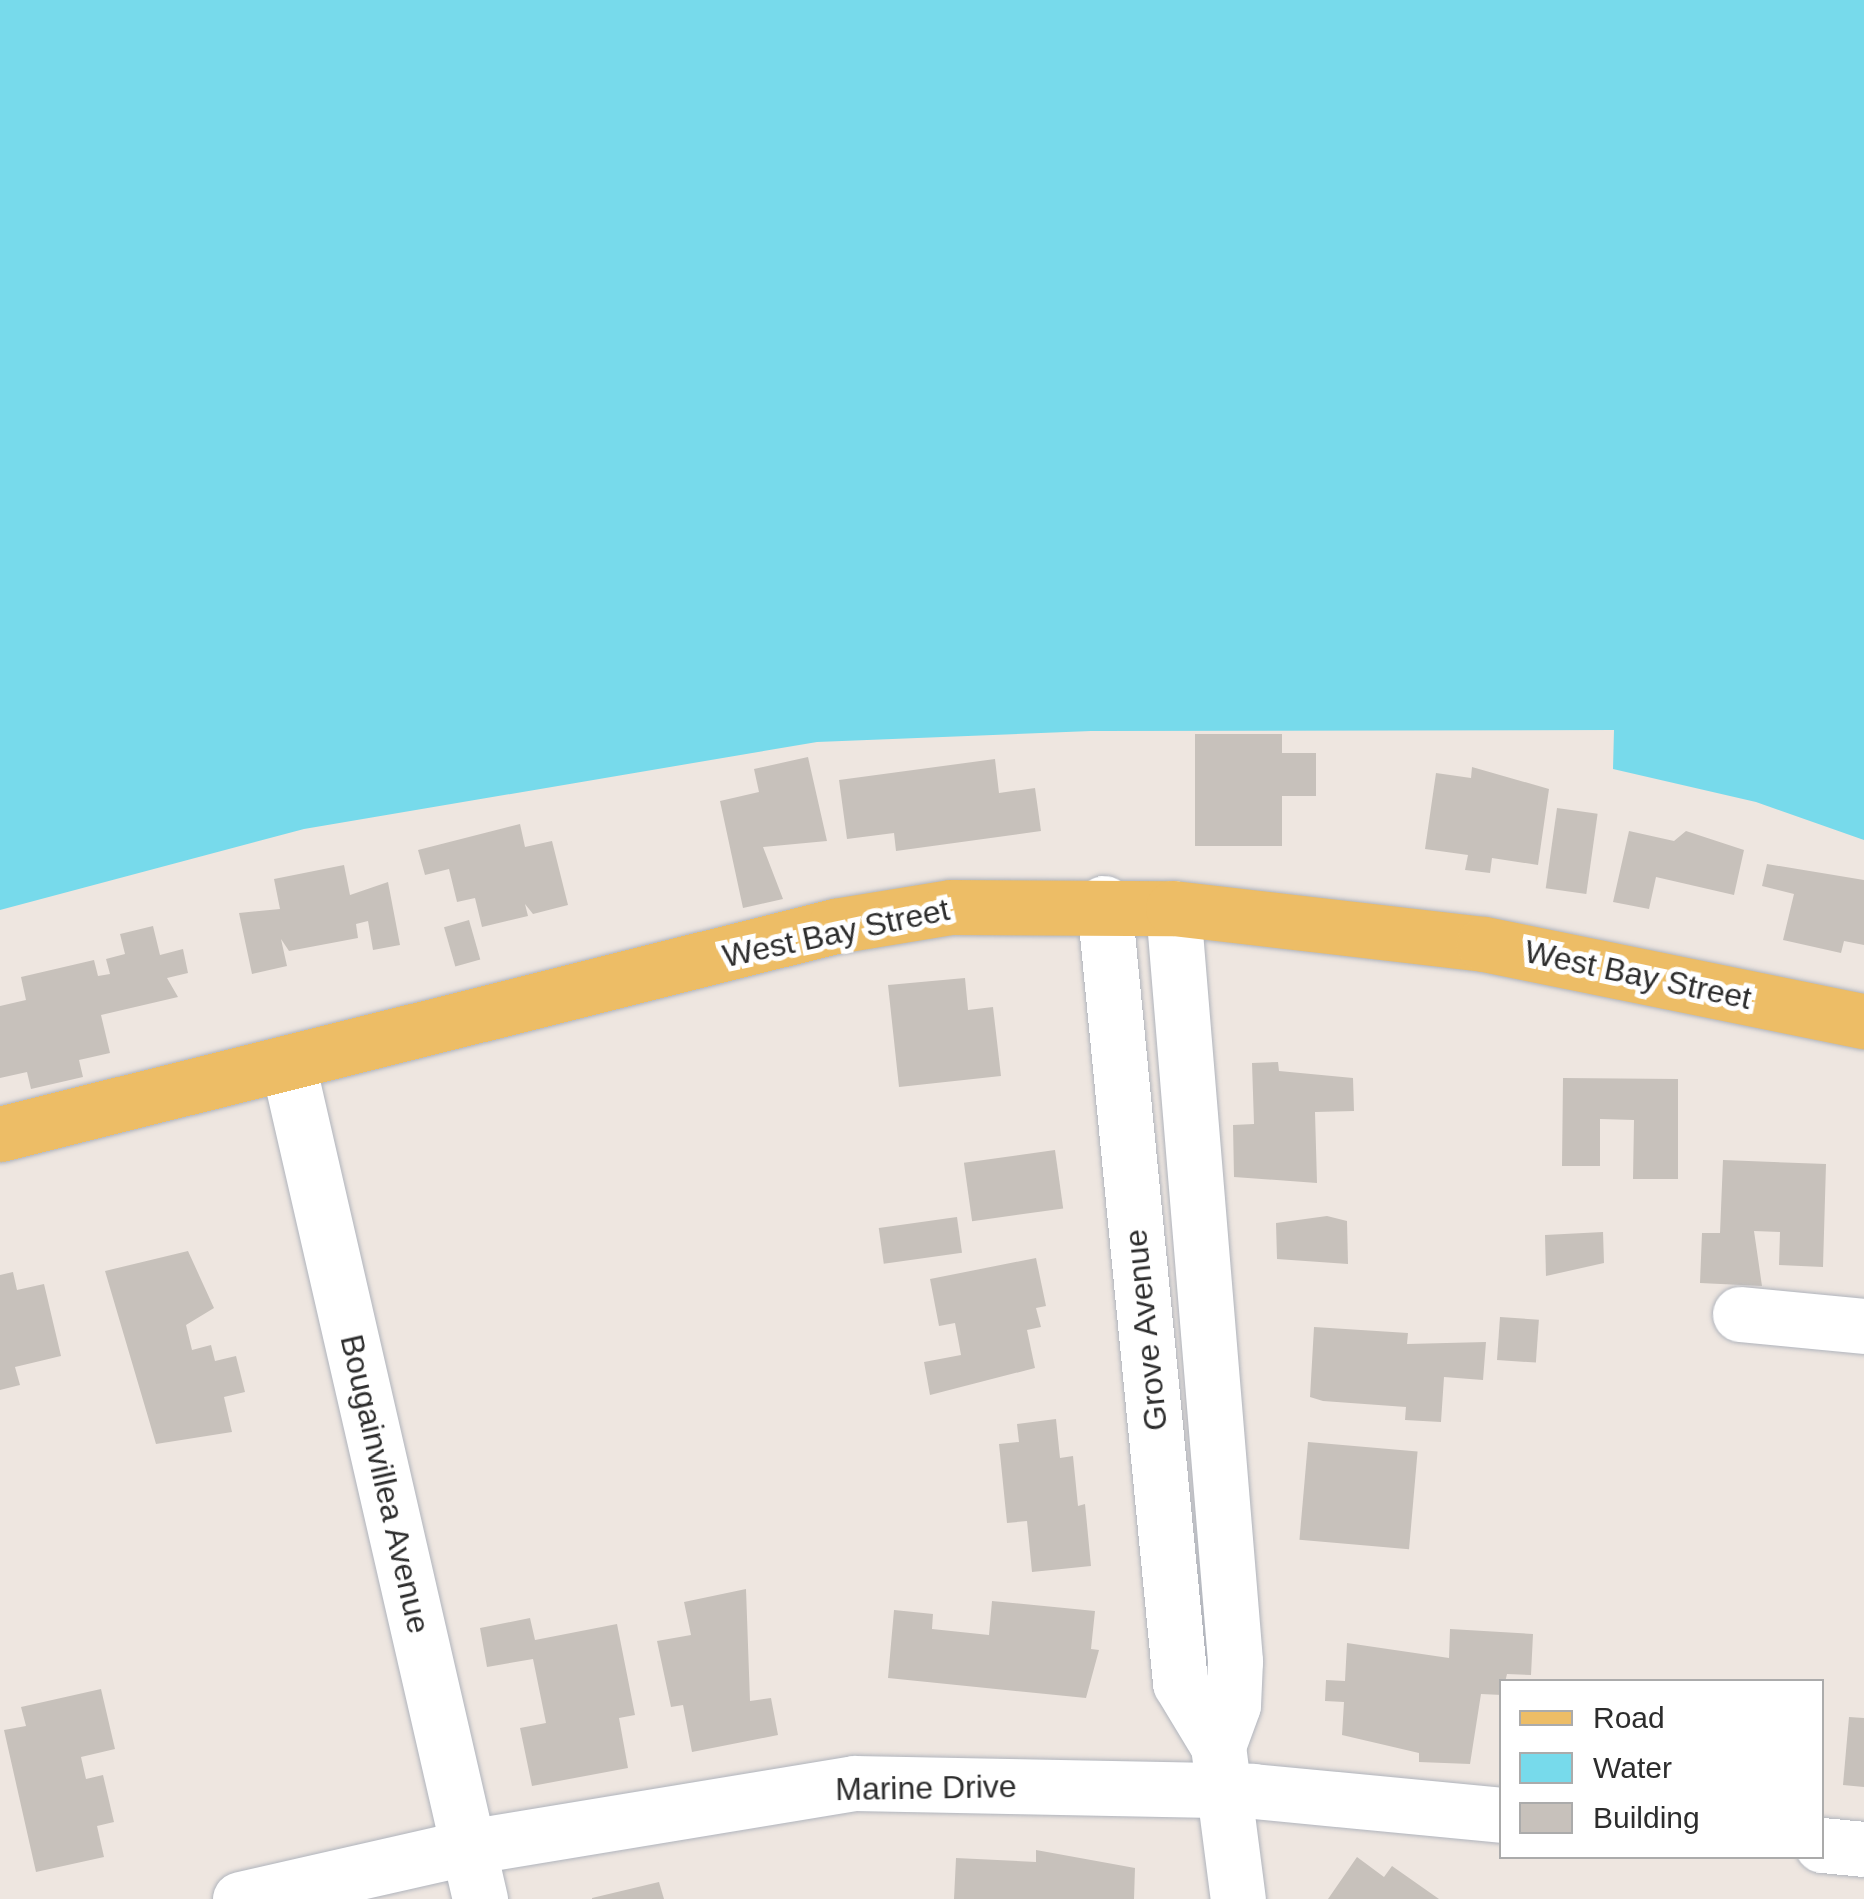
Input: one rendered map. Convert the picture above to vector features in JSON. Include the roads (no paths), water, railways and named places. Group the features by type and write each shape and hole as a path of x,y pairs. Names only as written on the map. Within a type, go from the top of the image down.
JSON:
{"main road":[{"name":"West Bay Street","path":"0,1134 289,1068 835,926 951,907 1104,904 1173,908 1484,944 1864,1021"}],"street":[{"name":"Grove Avenue","path":"1104,904 1180,1683 1221,1769 1238,1899"},
{"name":"Grove Avenue","path":"1173,908 1235,1661 1233,1706 1221,1769"},
{"name":"Bougainvillea Avenue","path":"289,1068 474,1873"},
{"path":"1740,1314 1864,1326"},
{"name":"Marine Drive","path":"240,1899 474,1873 854,1783 1221,1769 1499,1814"},
{"path":"1824,1845 1864,1849"}],"water":[{"path":"0,0 1864,0 1864,840 1756,802 1613,769 1614,730 1091,731 817,742 304,829 0,910"}]}
